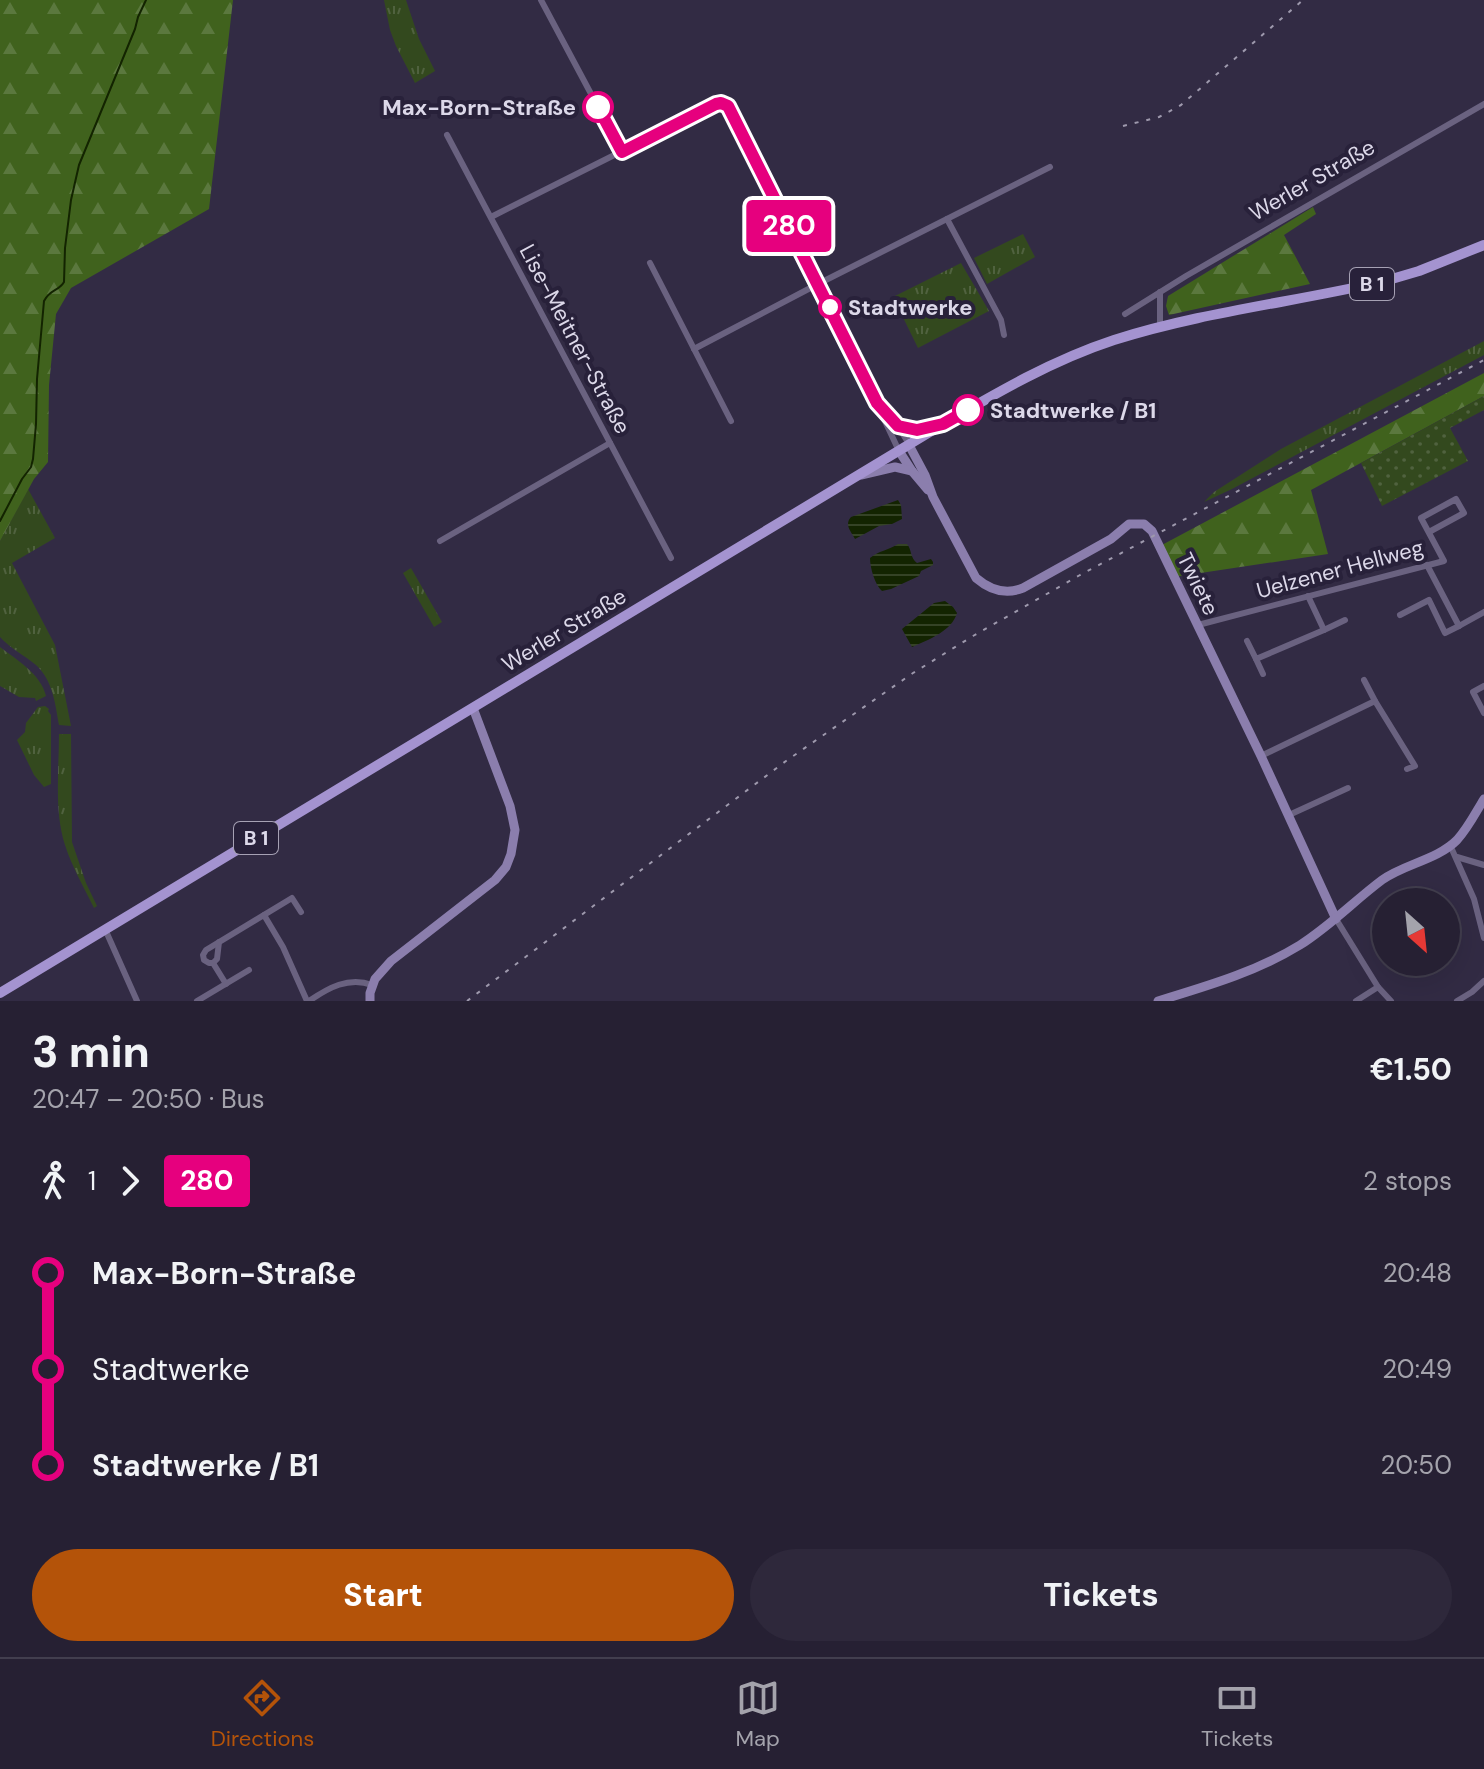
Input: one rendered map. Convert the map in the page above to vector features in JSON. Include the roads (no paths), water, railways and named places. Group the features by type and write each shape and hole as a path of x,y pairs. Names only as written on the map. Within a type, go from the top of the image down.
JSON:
{"main road":[{"name":"Werler Straße","path":"0,993 1016,382 1066,358 1160,327 1385,281 1484,245"}],"street":[{"path":"541,0 622,152"},
{"path":"491,217 716,104 726,104 882,417 904,448"},
{"name":"Werler Straße","path":"1125,314 1484,104"},
{"name":"Lise-Meitner-Straße","path":"447,135 671,558"},
{"path":"694,349 1050,167"},
{"path":"947,219 1001,320 1004,335"},
{"path":"650,263 731,421"},
{"path":"1160,292 1160,327"},
{"path":"877,403 898,426 904,448"},
{"path":"898,426 917,430 943,424"},
{"path":"440,541 610,443"},
{"name":"Twiete","path":"904,448 912,471 933,497"},
{"name":"Twiete","path":"904,448 925,475 933,497 976,578 998,591 1023,588 1111,539 1129,524 1144,524 1152,531 1336,919"},
{"path":"861,475 895,467 912,471"},
{"path":"1456,499 1464,513 1429,532 1421,518 1456,499"},
{"name":"Uelzener Hellweg","path":"1198,625 1444,561 1429,532"},
{"path":"1427,565 1459,626"},
{"path":"1400,615 1442,593"},
{"path":"1308,596 1324,630"},
{"path":"1429,600 1445,633 1484,612"},
{"path":"1256,659 1345,620"},
{"path":"1247,641 1263,674"},
{"path":"1364,680 1417,764 1407,769"},
{"path":"1484,686 1473,692 1484,713"},
{"path":"1261,756 1375,701"},
{"path":"370,1001 375,979 391,961 495,880 506,867 511,854 515,830 510,806 473,708"},
{"path":"1289,815 1348,788"},
{"path":"1158,1001 1231,978 1299,945 1383,880 1450,845 1464,832 1484,799"},
{"path":"1450,845 1474,899 1484,938"},
{"path":"1456,856 1484,865"},
{"path":"226,984 213,963 206,961 203,955 206,950 292,898 301,912"},
{"path":"264,915 308,1001 346,983 372,985"},
{"path":"1336,919 1378,987 1391,1001"},
{"path":"105,929 136,998 127,1001"},
{"path":"213,963 217,959 219,942"},
{"path":"197,1001 249,970"},
{"path":"1457,1001 1484,981"},
{"path":"1356,1001 1378,987"}],"waterway":[{"path":"0,521 33,459 44,301 64,282 71,200 79,165 146,0"}],"railway":[{"path":"1123,126 1159,117 1181,105 1303,0"},
{"path":"467,1001 786,761 913,673 1080,575 1484,360"}],"place":[{"name":"Max-Born-Straße","path":"598,107"},
{"name":"Stadtwerke","path":"830,307"},
{"name":"Stadtwerke / B1","path":"968,410"}]}
